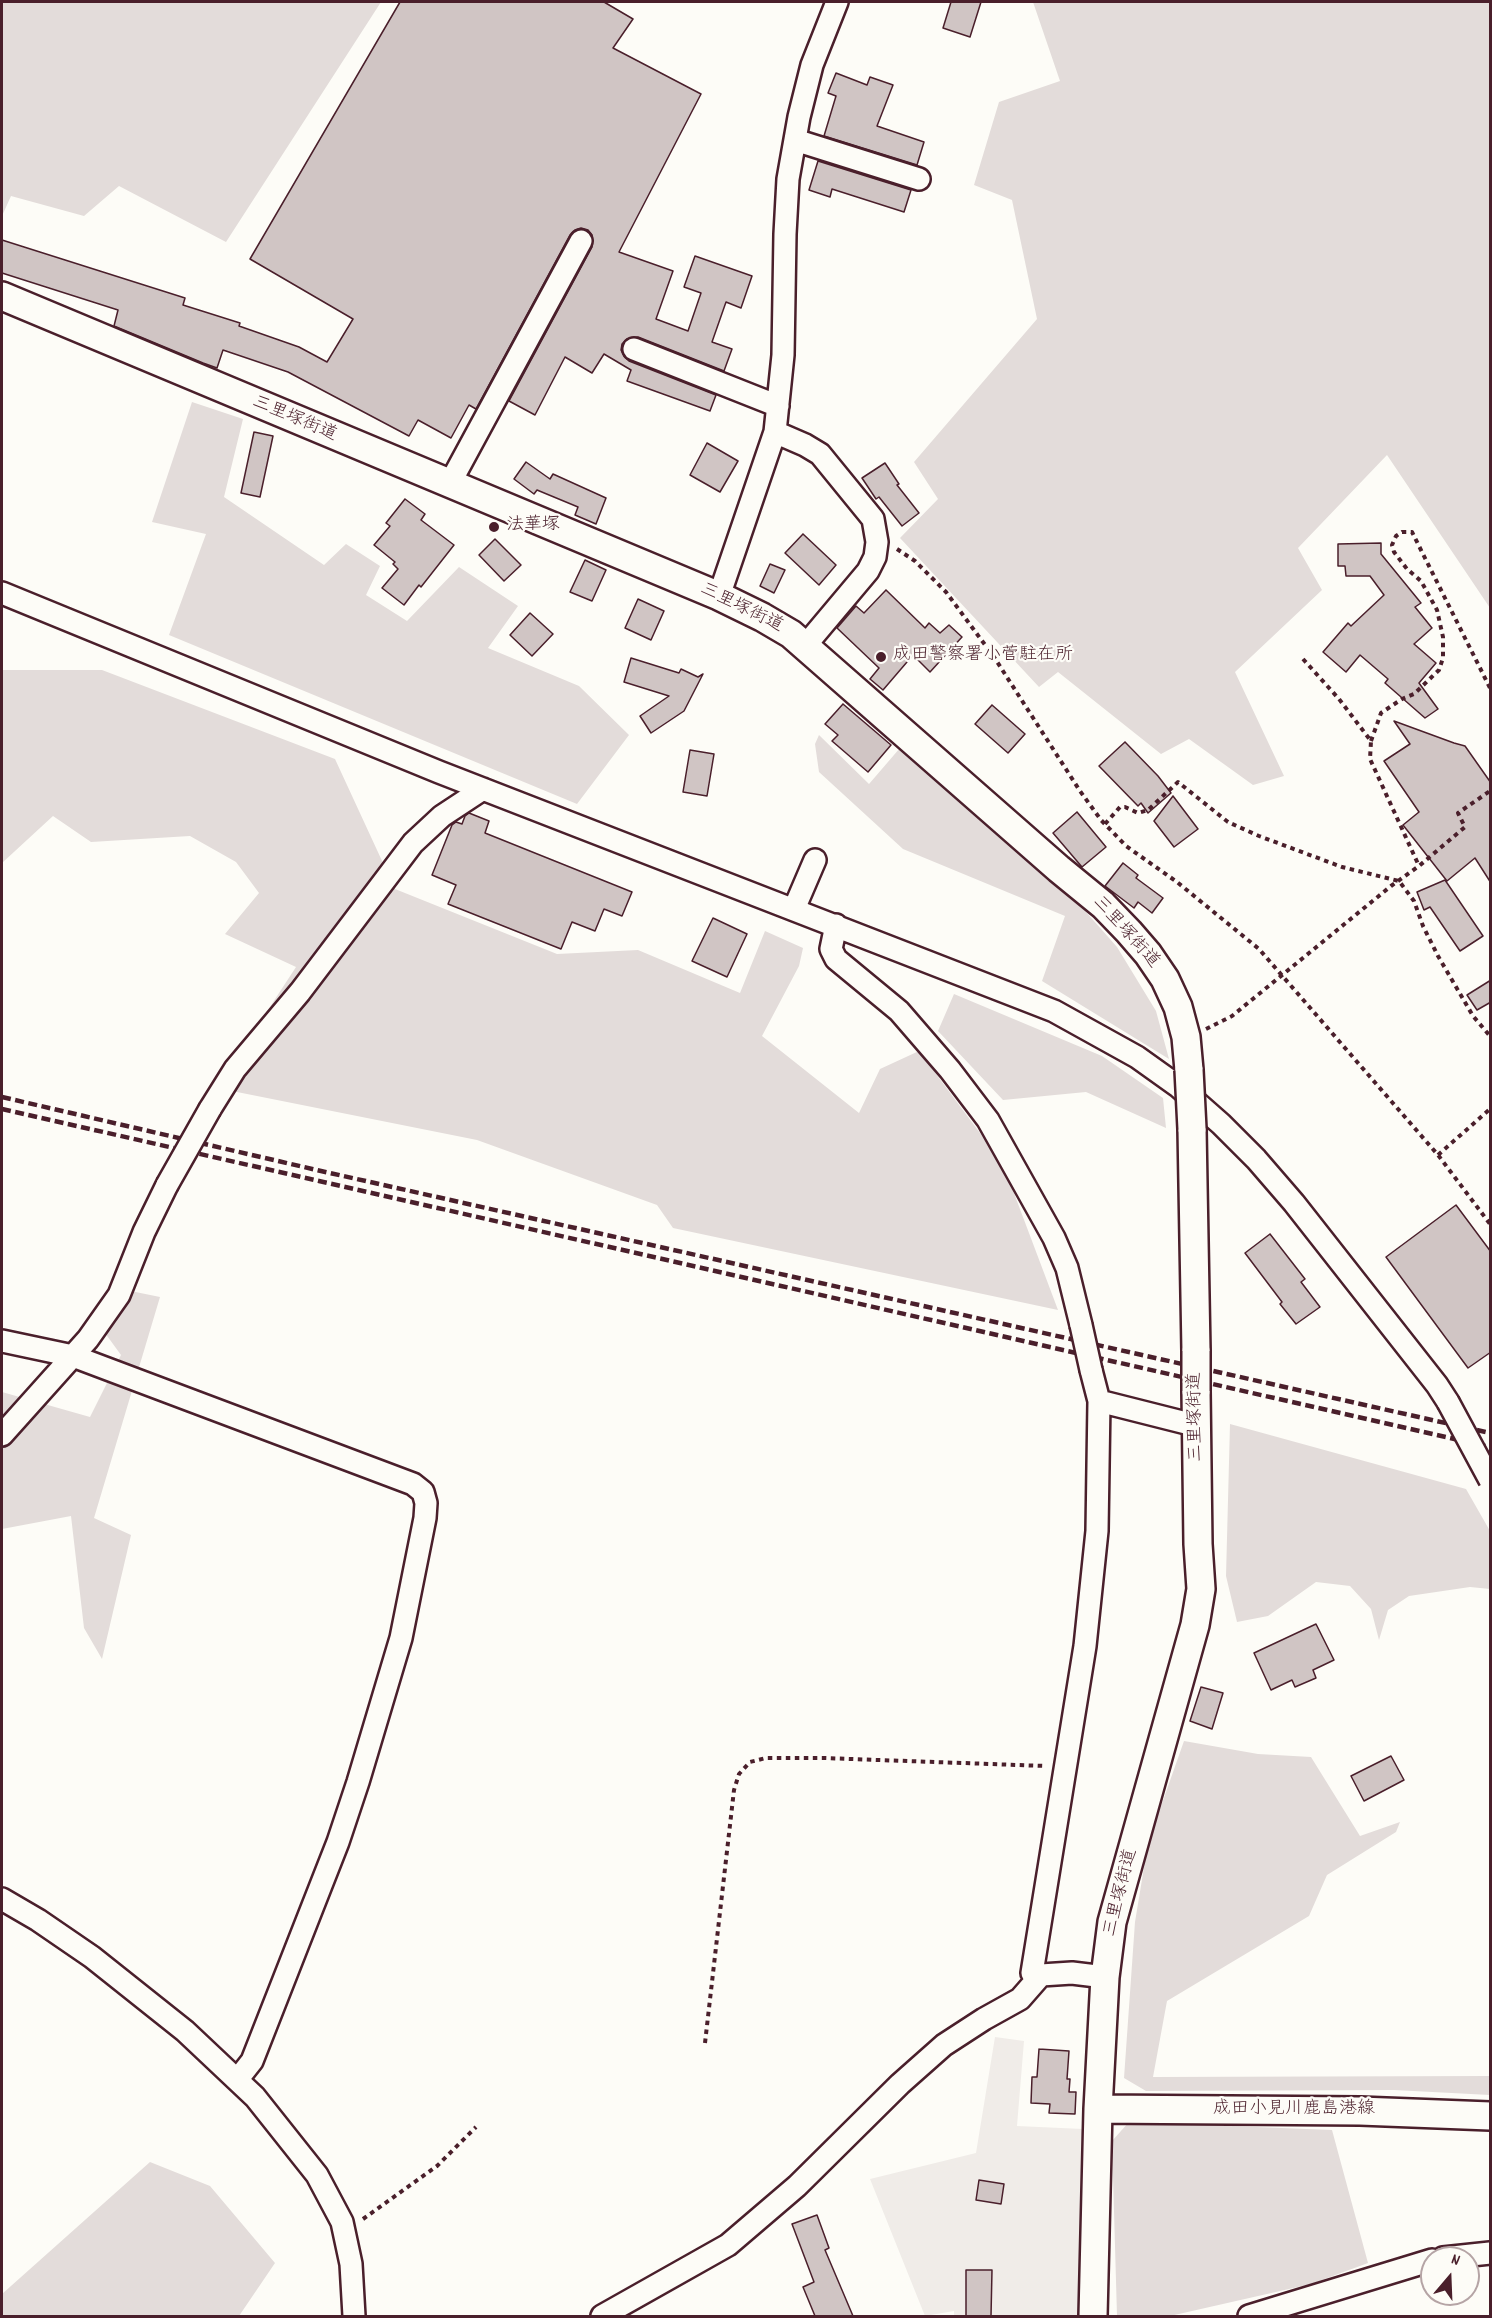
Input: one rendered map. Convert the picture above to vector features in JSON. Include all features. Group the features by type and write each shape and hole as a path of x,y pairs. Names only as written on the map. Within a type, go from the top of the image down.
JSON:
{"main road":[{"name":"三里塚街道","path":"2,296 448,485 719,596 792,634 1103,905 1148,954 1165,979 1178,1007 1186,1037 1189,1070 1200,1598 1192,1637 1112,1922 1105,1977 1098,2109 1093,2316"},
{"name":"成田小見川鹿島港線","path":"1098,2109 1360,2111 1491,2116"}],"street":[{"path":"719,596 775,432 783,355 788,179 812,65 837,2"},
{"path":"795,140 919,179"},
{"path":"448,485 580,241"},
{"path":"634,349 778,406"},
{"path":"775,432 820,454 873,519 877,542 875,556 868,572 805,646"},
{"path":"2,593 483,789 1054,1011 1137,1057 1179,1087 1221,1124 1256,1159 1294,1203 1437,1384 1491,1480"},
{"path":"2,1435 88,1339 119,1295 144,1232 167,1185 235,1070 300,992 413,843 442,816 483,789"},
{"path":"794,909 815,860"},
{"path":"836,925 831,950 836,959 899,1011 950,1070 988,1120 1054,1238 1066,1268 1081,1325 1099,1401 1097,1531 1085,1646 1032,1973 1105,1977"},
{"path":"2,1341 73,1356 412,1484 423,1492 426,1503 401,1638 358,1782 338,1842 252,2061 237,2080"},
{"path":"1099,1401 1198,1426"},
{"path":"2,1899 38,1920 92,1957 184,2031 255,2097 317,2175 342,2222 351,2264 354,2316"},
{"path":"602,2316 728,2245 797,2186 900,2084 944,2045 1020,1999 1041,1975"},
{"path":"1249,2316 1420,2264"}],"path":[{"path":"1419,866 1370,759 1371,741 1381,713 1414,694 1439,670 1443,658 1443,637 1437,610 1421,581 1407,569 1394,552 1392,544 1396,536 1402,532 1412,532 1491,688"},
{"path":"877,542 896,548 915,561 946,592 994,657 1080,791 1105,824 1126,846 1177,882 1259,949 1438,1155 1491,1224"},
{"path":"1303,659 1339,699 1371,741"},
{"path":"1105,824 1120,807 1138,813 1148,810 1178,782 1228,822 1259,836 1342,867 1399,881 1414,901 1438,956 1473,1016 1491,1036"},
{"path":"1186,1037 1232,1016 1419,866 1465,826 1458,813 1491,791"},
{"path":"1438,1155 1491,1108"},
{"path":"705,2043 734,1790 739,1774 750,1762 766,1758 823,1758 1065,1767"},
{"path":"344,2231 381,2208 437,2166 476,2127"}],"shaded area":[{"path":"2,2 381,2 226,242 119,186 84,216 11,196 2,216"},
{"path":"1033,2 1490,2 1490,608 1387,455 1298,548 1322,590 1235,672 1284,776 1253,785 1189,739 1161,754 1058,672 1039,687 900,538 938,499 914,462 1037,319 1012,200 974,185 999,102 1060,81"},
{"path":"192,402 243,419 224,497 324,565 346,544 380,566 366,595 407,621 459,567 518,606 488,648 579,686 629,735 577,804 169,635 206,534 152,522"},
{"path":"2,670 102,670 335,759 395,889 557,954 638,950 740,993 765,931 803,948 799,966 762,1036 859,1113 880,1069 919,1051 1003,1164 1058,1310 673,1228 657,1205 477,1140 217,1088 296,967 225,934 259,893 236,862 190,836 91,842 53,816 2,863"},
{"path":"819,735 869,784 900,748 1079,904 1117,947 1156,1011 1169,1059 1042,981 1065,916 903,849 819,772 815,744"},
{"path":"954,994 1102,1056 1163,1098 1166,1128 1086,1092 1003,1100 938,1031"},
{"path":"116,1288 160,1297 94,1518 131,1535 102,1659 84,1628 71,1516 2,1529 2,1392 90,1417 121,1355 105,1333"},
{"path":"1230,1424 1466,1489 1490,1531 1490,1589 1470,1587 1409,1596 1388,1610 1379,1640 1371,1609 1350,1586 1316,1582 1268,1616 1237,1622 1226,1576"},
{"path":"1184,1741 1258,1754 1311,1757 1360,1836 1400,1822 1396,1832 1327,1875 1309,1916 1167,2001 1153,2077 1490,2076 1490,2095 1394,2090 1146,2091 1124,2078 1135,1922 1148,1843"},
{"path":"995,2037 1024,2041 1017,2126 1083,2129 1082,2316 954,2316 954,2311 925,2316 870,2179 976,2153"},
{"path":"1129,2122 1332,2130 1368,2263 1311,2284 1170,2316 1117,2316 1112,2141"},
{"path":"150,2162 210,2186 275,2263 239,2316 2,2316 2,2294"}],"building":[{"path":"400,2 604,2 633,19 613,48 701,94 619,252 673,271 656,319 688,331 701,293 684,287 695,256 752,276 741,308 726,302 712,342 732,349 724,371 638,337 627,339 622,344 621,350 629,361 716,395 710,411 627,381 631,370 604,354 592,373 565,357 535,415 509,401 592,247 592,235 588,230 581,228 570,235 476,409 469,405 451,438 418,420 409,436 288,372 223,350 217,368 203,363 114,326 118,310 2,273 2,240 185,298 183,305 240,323 239,326 299,347 327,362 353,319 250,259"},
{"path":"951,2 981,2 970,37 943,28"},
{"path":"836,73 867,85 870,77 893,85 877,126 924,142 917,165 824,136 836,96 828,93"},
{"path":"818,161 911,190 904,212 832,189 830,197 809,190"},
{"path":"254,432 273,436 260,497 241,493"},
{"path":"707,443 738,461 720,492 690,475"},
{"path":"526,462 550,479 553,474 606,498 596,524 575,515 578,507 537,490 534,494 514,479"},
{"path":"885,463 899,484 897,485 919,513 902,526 879,497 876,499 862,478"},
{"path":"405,499 425,514 421,520 454,545 404,605 382,588 398,569 393,564 395,562 374,545 390,526 386,523"},
{"path":"803,534 836,565 819,585 785,553"},
{"path":"495,539 521,565 504,581 479,555"},
{"path":"1381,543 1381,554 1421,603 1415,607 1432,628 1414,644 1436,663 1419,683 1438,709 1425,718 1385,683 1388,679 1360,655 1346,672 1323,652 1348,623 1351,626 1384,595 1370,576 1346,576 1345,566 1338,566 1338,544"},
{"path":"585,560 606,570 592,601 570,592"},
{"path":"770,564 785,570 774,593 760,586"},
{"path":"886,590 925,628 929,623 940,633 949,625 962,637 930,672 913,655 883,690 870,679 879,668 837,628 856,606 864,613"},
{"path":"638,599 664,611 651,640 625,628"},
{"path":"530,613 553,634 532,656 510,635"},
{"path":"631,658 679,673 681,669 698,677 703,674 684,711 651,733 640,716 669,696 624,682"},
{"path":"843,704 891,745 868,772 832,741 838,735 825,724"},
{"path":"992,705 1025,734 1008,753 975,724"},
{"path":"1394,721 1465,746 1491,783 1491,883 1475,858 1447,881 1403,825 1419,812 1384,761 1410,744"},
{"path":"1125,742 1171,793 1148,813 1141,803 1138,806 1099,766"},
{"path":"690,750 714,754 707,796 683,792"},
{"path":"1173,796 1198,829 1174,847 1154,821"},
{"path":"1077,812 1106,847 1082,867 1053,833"},
{"path":"469,813 489,821 485,833 632,892 622,916 604,909 595,931 572,922 561,949 448,904 456,885 432,875 452,825 456,822 462,824"},
{"path":"1123,863 1138,875 1136,878 1163,898 1152,913 1138,902 1134,908 1105,886"},
{"path":"1445,880 1483,936 1460,951 1430,907 1424,910 1417,892"},
{"path":"713,918 747,934 727,977 692,961"},
{"path":"1491,980 1491,1002 1477,1010 1467,995"},
{"path":"1456,1205 1491,1252 1491,1352 1468,1368 1386,1257"},
{"path":"1270,1234 1305,1279 1301,1282 1320,1307 1296,1324 1245,1253"},
{"path":"1316,1624 1334,1660 1313,1670 1316,1678 1295,1687 1292,1680 1271,1690 1254,1653"},
{"path":"1201,1687 1223,1693 1212,1729 1190,1721"},
{"path":"1391,1756 1404,1780 1364,1801 1351,1776"},
{"path":"1039,2049 1069,2051 1067,2079 1070,2079 1069,2092 1076,2092 1075,2114 1049,2113 1050,2104 1031,2103 1032,2077 1037,2077"},
{"path":"979,2180 1004,2184 1001,2204 976,2200"},
{"path":"817,2215 829,2248 825,2250 853,2316 815,2316 803,2287 814,2282 792,2224"},
{"path":"966,2270 992,2270 991,2316 966,2316"}],"railway":[{"path":"2,1097 321,1171 1490,1433"},
{"path":"2,1109 1490,1447"}],"place":[{"name":"法華塚","path":"494,527"},
{"name":"成田警察署小菅駐在所","path":"881,657"}]}
